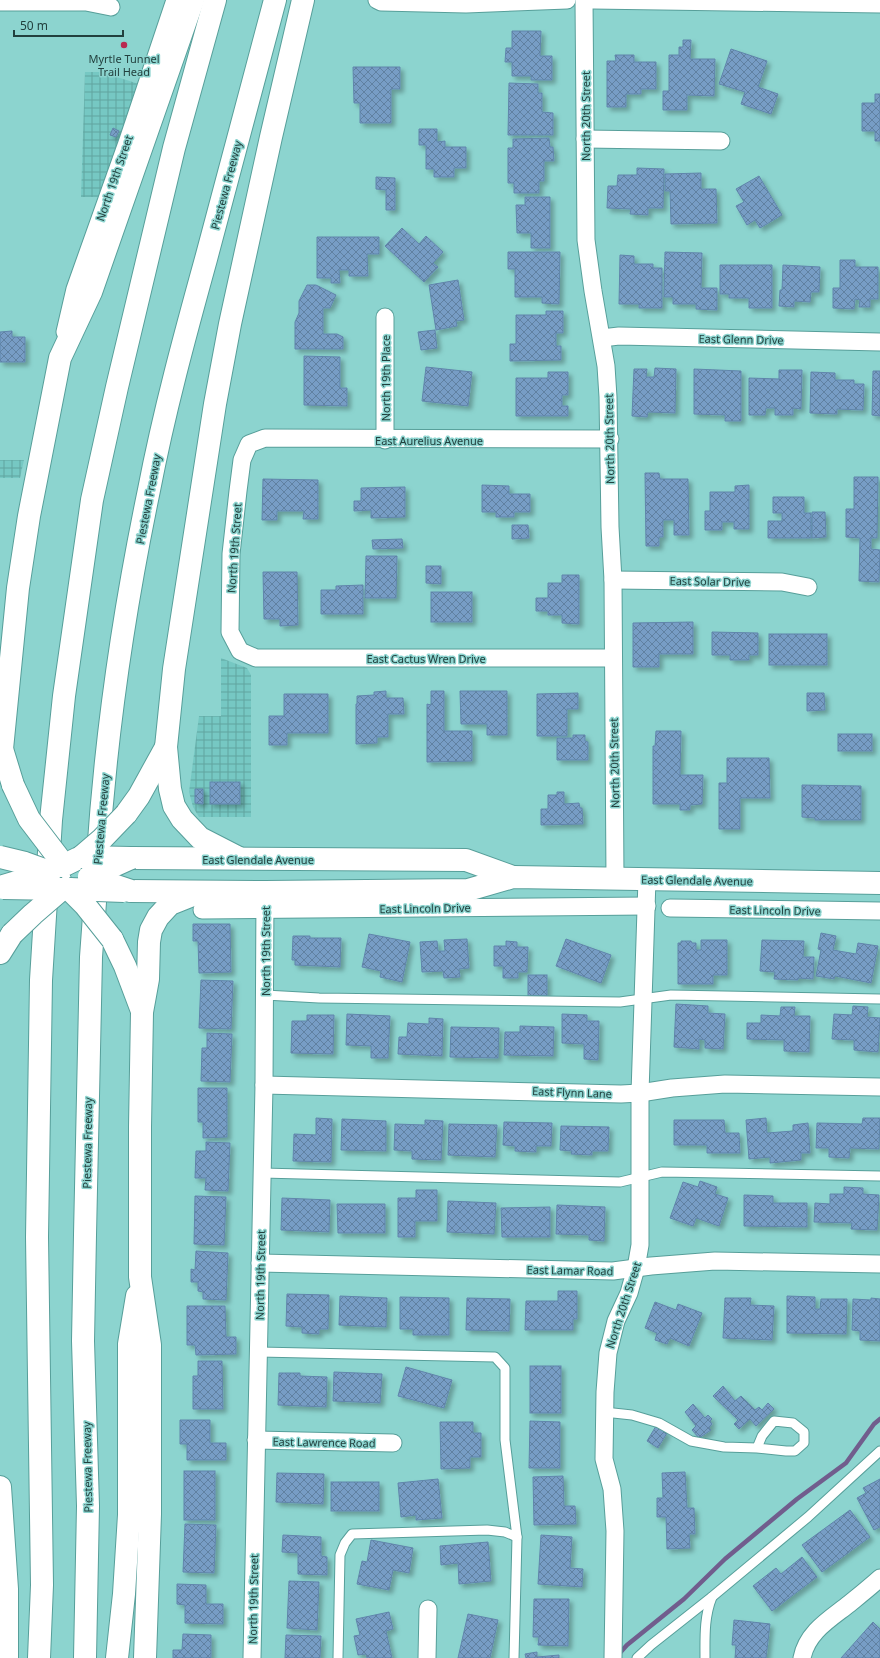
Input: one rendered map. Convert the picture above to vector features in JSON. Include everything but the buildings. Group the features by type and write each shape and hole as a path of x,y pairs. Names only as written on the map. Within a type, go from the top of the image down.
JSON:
{"main road":[{"path":"131,891 88,877 64,862 28,819 13,785 1,751 28,516 60,358 91,292 193,0"},
{"path":"39,1658 42,1585 37,1237 41,988 43,930 64,696 92,500 117,387 172,156 215,0"},
{"name":"Piestewa Freeway","path":"84,1658 88,1506 84,1334 91,957 100,822 112,706 146,504 169,398 275,0"},
{"path":"239,858 200,838 182,819 174,806 170,789 166,747 174,669 216,397 233,309 303,0"},
{"path":"0,887 64,862 102,839 126,814 139,796 166,747"},
{"name":"East Glendale Avenue","path":"0,857 64,862 131,858 466,860 514,878"},
{"path":"0,953 12,934 32,914 66,888 131,858"},
{"path":"64,862 66,888 85,905 112,940 125,966 142,1012"},
{"name":"East Glendale Avenue","path":"0,887 131,891 201,901 265,901 468,890 514,878 880,883"},
{"path":"145,1658 150,1514 150,1345 140,1277 142,1012 148,979 149,942 151,930 158,917 170,904 201,901"},
{"path":"117,1658 124,1594 129,1515 129,1344 140,1277"},
{"path":"0,1487 7,1589 7,1658"}],"street":[{"name":"North 19th Street","path":"60,358 75,288 128,140 175,0"},
{"path":"377,0 381,2 466,4 567,0"},
{"name":"North 20th Street","path":"584,0 586,240 606,366 610,440 610,527 613,580 612,658 615,879"},
{"path":"592,0 880,4"},
{"path":"0,2 86,2 111,7"},
{"path":"584,139 721,141"},
{"name":"North 19th Place","path":"384,316 385,440"},
{"name":"East Glenn Drive","path":"602,338 619,336 880,342"},
{"name":"East Aurelius Avenue","path":"250,444 265,438 385,440 610,440"},
{"name":"North 19th Street","path":"240,651 230,632 231,554 242,460 250,444"},
{"name":"East Solar Drive","path":"613,580 782,582 808,587"},
{"name":"East Cactus Wren Drive","path":"240,651 256,658 612,658"},
{"name":"North 20th Street","path":"613,1658 615,1531 612,1489 604,1459 604,1412 608,1353 616,1321 629,1293 636,1268 640,1245 640,1093 647,879"},
{"name":"North 19th Street","path":"252,1658 264,1085 265,901"},
{"name":"East Lincoln Drive","path":"265,901 647,906"},
{"name":"East Lincoln Drive","path":"670,908 880,911"},
{"name":"East Flynn Lane","path":"264,1085 640,1093 672,1088 725,1084 880,1087"},
{"name":"East Lamar Road","path":"260,1263 613,1271 715,1261 880,1264"},
{"name":"East Lawrence Road","path":"256,1440 393,1443"},
{"path":"802,1658 803,1652 813,1634 823,1624 880,1578"},
{"path":"427,1658 428,1609"}],"lane":[{"path":"265,995 319,998 620,1002 671,995 880,999"},
{"path":"262,1173 620,1182 640,1176 662,1172 880,1176"},
{"path":"259,1352 495,1357 505,1368 505,1440 517,1537 514,1658"},
{"path":"604,1412 632,1415 659,1423 691,1441 724,1447 795,1451 804,1443 804,1432 793,1423 774,1421 762,1436 757,1448"},
{"path":"637,1658 651,1644 713,1596 808,1517 880,1451"},
{"path":"338,1658 340,1555 345,1542 352,1534 487,1530 506,1532 517,1537"},
{"path":"705,1658 705,1625 708,1608 713,1596"}],"shaded area":[{"path":"85,72 101,72 139,84 98,197 81,197"},
{"path":"0,460 24,460 20,478 0,478"},
{"path":"221,658 247,668 251,675 251,817 199,817 193,807 189,792 199,716 221,716"}],"waterway":[{"path":"618,1655 627,1645 684,1599 725,1559 797,1499 846,1463 874,1424 880,1419"}],"place":[{"name":"Myrtle Tunnel Trail Head","path":"124,45"}]}
